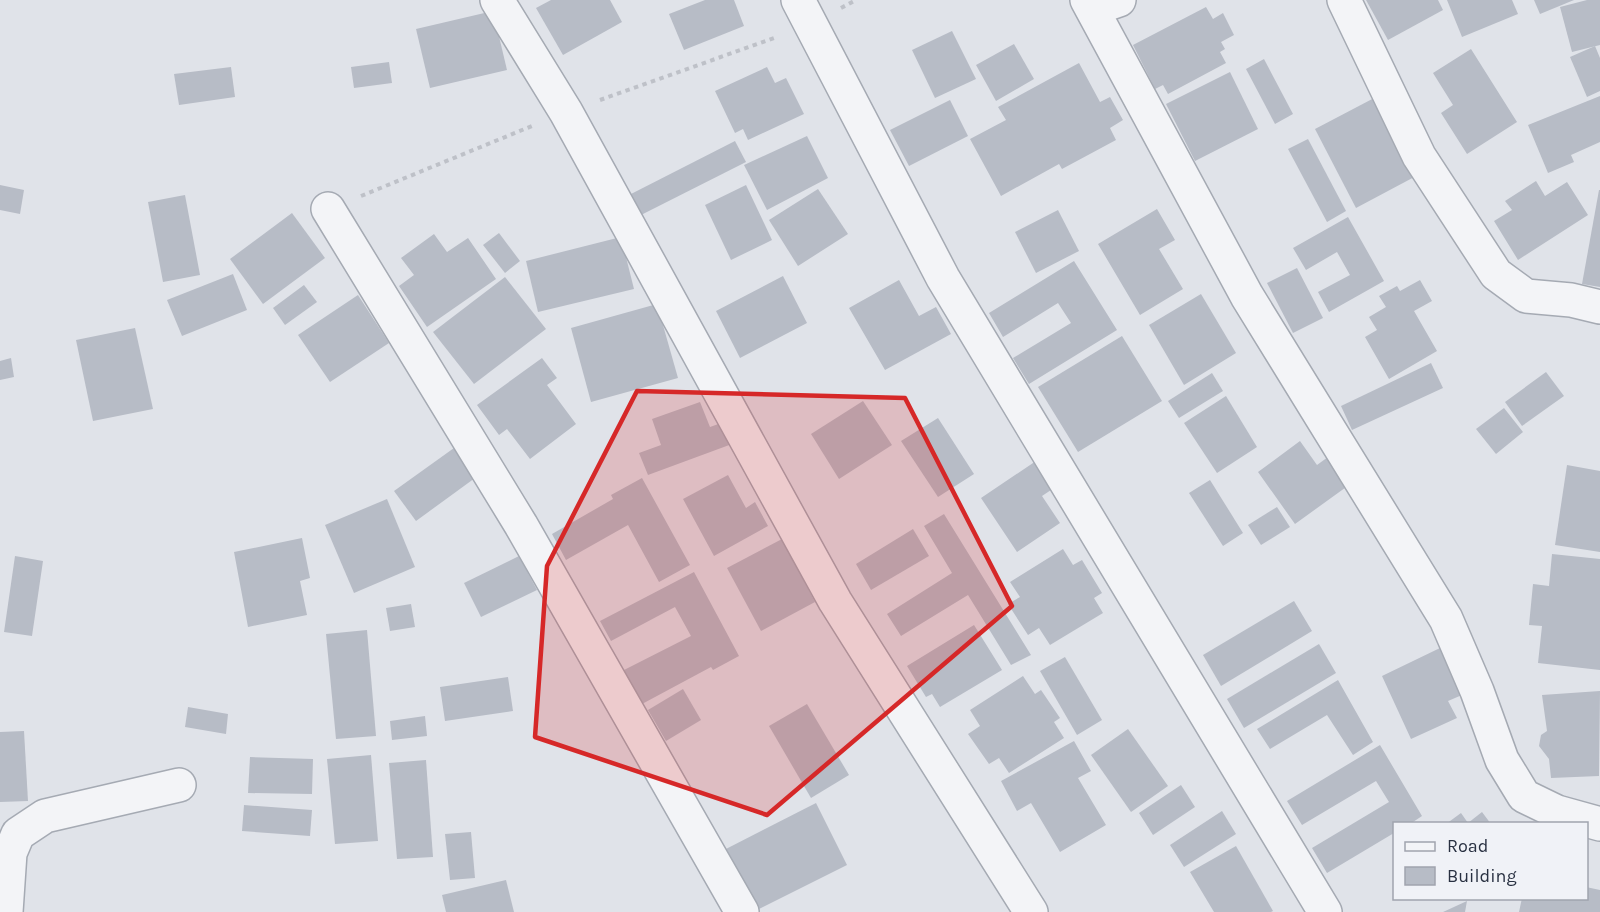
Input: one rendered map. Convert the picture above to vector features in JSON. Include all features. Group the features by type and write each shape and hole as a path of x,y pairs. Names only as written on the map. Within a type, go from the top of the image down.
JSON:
{"street":[{"path":"497,0 572,123 835,601 1031,912"},
{"path":"798,0 943,278 1325,912"},
{"path":"1344,0 1419,156 1496,274 1526,296 1571,300 1600,307"},
{"path":"1100,3 1246,296 1446,619 1477,691 1502,760 1524,796 1557,813 1600,824"},
{"path":"328,210 521,525 742,912"},
{"path":"6,912 10,853 18,834 45,816 179,785"}],"highlighted area":[{"path":"637,391 905,398 1012,606 767,815 535,737 547,566"}],"building":[{"path":"551,0 610,0 622,22 563,55 536,8"},
{"path":"705,0 734,0 744,26 684,50 669,14"},
{"path":"1366,0 1438,0 1443,10 1388,40"},
{"path":"1447,0 1512,0 1518,14 1462,37"},
{"path":"1534,0 1574,0 1540,14"},
{"path":"1587,0 1600,0 1600,45 1572,52 1560,7"},
{"path":"1206,7 1213,19 1223,13 1234,35 1221,42 1225,49 1220,52 1226,63 1168,94 1163,85 1155,89 1133,45"},
{"path":"493,11 507,70 430,88 416,29"},
{"path":"952,31 976,79 935,98 912,50"},
{"path":"1014,44 1034,79 996,101 976,65"},
{"path":"1595,46 1600,58 1600,91 1587,97 1570,57"},
{"path":"1471,49 1517,122 1467,154 1441,113 1453,105 1433,73"},
{"path":"1264,59 1293,114 1275,124 1246,69"},
{"path":"389,62 392,83 354,88 351,67"},
{"path":"1079,63 1100,102 1110,97 1123,120 1110,128 1116,140 1062,169 1059,164 1001,196 970,139 1006,120 998,107"},
{"path":"231,67 235,97 179,105 174,74"},
{"path":"767,67 775,83 786,78 804,114 748,140 743,129 735,133 715,91"},
{"path":"1230,72 1258,129 1195,161 1166,104"},
{"path":"1600,96 1600,142 1571,155 1574,162 1548,173 1528,125"},
{"path":"1376,97 1418,175 1356,208 1315,129"},
{"path":"950,100 968,136 909,166 890,130"},
{"path":"807,136 828,178 767,210 744,165"},
{"path":"1308,139 1346,211 1327,222 1288,149"},
{"path":"735,141 746,162 641,215 631,194"},
{"path":"1536,181 1545,196 1567,182 1588,215 1518,260 1494,221 1512,210 1505,201"},
{"path":"0,185 24,190 20,214 0,210"},
{"path":"746,185 772,240 731,260 705,205"},
{"path":"818,189 848,234 798,266 769,220"},
{"path":"1600,190 1600,287 1582,284"},
{"path":"185,195 200,275 163,282 148,202"},
{"path":"1157,209 1175,240 1159,249 1183,289 1140,315 1098,244"},
{"path":"1058,210 1079,251 1036,273 1015,232"},
{"path":"292,213 325,258 263,304 230,259"},
{"path":"1348,217 1384,281 1329,312 1318,292 1350,275 1337,252 1306,270 1293,248"},
{"path":"499,233 520,261 505,273 483,245"},
{"path":"434,234 447,252 468,238 496,279 427,327 399,286 414,275 401,258"},
{"path":"621,237 634,289 538,312 526,261"},
{"path":"1074,261 1117,330 1029,384 1013,358 1071,323 1058,303 1003,337 989,313"},
{"path":"1297,268 1323,318 1293,333 1267,283"},
{"path":"233,274 247,310 182,336 167,300"},
{"path":"783,276 807,323 740,358 716,311"},
{"path":"505,277 546,329 474,384 433,332"},
{"path":"899,280 919,316 936,307 951,334 885,370 849,308"},
{"path":"1420,280 1432,301 1414,311 1437,351 1389,379 1365,337 1377,330 1369,317 1386,307 1379,296 1397,286 1400,291"},
{"path":"304,285 317,302 285,325 273,308"},
{"path":"1201,294 1236,353 1184,385 1149,325"},
{"path":"358,295 389,343 330,382 298,335"},
{"path":"657,304 678,378 591,402 571,328"},
{"path":"135,328 153,409 93,421 76,340"},
{"path":"1122,336 1162,401 1078,452 1038,387"},
{"path":"11,358 14,377 0,380 0,361"},
{"path":"542,358 557,378 547,385 576,424 530,459 507,429 499,435 477,405"},
{"path":"1431,363 1443,388 1352,430 1341,406"},
{"path":"1546,372 1564,396 1522,426 1505,402"},
{"path":"1212,373 1223,391 1179,418 1168,401"},
{"path":"1226,396 1257,447 1217,473 1184,423"},
{"path":"863,401 892,445 839,479 811,434"},
{"path":"700,402 710,427 724,422 732,444 648,475 639,453 661,445 652,419"},
{"path":"1504,408 1523,432 1496,454 1476,429"},
{"path":"938,418 974,474 938,497 901,441"},
{"path":"1300,441 1317,465 1328,457 1349,485 1295,524 1258,472"},
{"path":"454,448 475,478 416,521 394,491"},
{"path":"1036,461 1054,488 1042,496 1060,523 1017,552 981,498"},
{"path":"1567,465 1600,471 1600,552 1555,545"},
{"path":"728,475 746,508 755,502 768,526 714,556 683,499"},
{"path":"642,478 690,565 659,582 628,525 566,560 552,534 613,499 611,495"},
{"path":"1210,480 1243,533 1223,546 1189,493"},
{"path":"387,499 415,567 354,593 325,525"},
{"path":"1277,507 1290,527 1261,545 1248,525"},
{"path":"944,514 1031,655 1011,665 968,595 901,636 887,614 952,573 924,526"},
{"path":"913,529 929,556 871,590 856,564"},
{"path":"302,538 310,578 300,581 307,615 248,627 234,552"},
{"path":"782,539 815,602 761,631 727,568"},
{"path":"1063,549 1073,565 1082,560 1102,593 1094,598 1103,613 1050,645 1039,628 1028,635 1008,604 1020,597 1010,582"},
{"path":"1552,554 1600,559 1600,670 1538,663 1542,626 1529,625 1533,584 1549,586"},
{"path":"15,556 43,561 32,636 4,632"},
{"path":"519,556 537,590 481,617 464,583"},
{"path":"694,572 739,656 713,670 711,667 642,704 624,670 691,636 675,607 611,641 600,621"},
{"path":"1294,601 1312,631 1221,686 1203,655"},
{"path":"411,604 415,627 390,631 386,608"},
{"path":"974,625 1002,670 940,707 932,694 926,697 907,666"},
{"path":"367,630 376,736 336,739 326,634"},
{"path":"1319,644 1336,673 1244,728 1227,699"},
{"path":"1440,648 1462,695 1448,701 1457,718 1411,739 1382,676"},
{"path":"1065,657 1102,720 1077,735 1040,671"},
{"path":"1023,676 1035,694 1041,690 1060,718 1054,722 1064,738 1009,773 999,758 989,764 968,734 980,726 970,710"},
{"path":"508,677 513,711 445,721 440,687"},
{"path":"1338,680 1373,742 1353,755 1327,715 1270,749 1257,729"},
{"path":"683,689 701,720 666,741 648,710"},
{"path":"1600,691 1599,776 1551,778 1549,759 1539,746 1541,735 1547,731 1542,695"},
{"path":"807,704 849,775 811,798 769,726"},
{"path":"188,707 228,714 226,734 185,727"},
{"path":"425,716 427,736 392,740 390,721"},
{"path":"1128,729 1168,786 1131,812 1091,755"},
{"path":"24,731 28,801 0,802 0,732"},
{"path":"1074,741 1091,771 1078,778 1106,825 1060,852 1031,803 1017,811 1001,781"},
{"path":"1380,745 1422,816 1413,822 1393,822 1393,834 1327,873 1312,848 1389,802 1376,781 1302,825 1287,801"},
{"path":"371,755 378,841 335,844 327,759"},
{"path":"250,757 313,759 312,794 248,793"},
{"path":"426,760 433,857 397,859 389,763"},
{"path":"1181,785 1195,807 1153,835 1139,813"},
{"path":"816,803 847,865 753,912 722,851"},
{"path":"244,805 312,810 310,836 242,831"},
{"path":"1222,811 1236,834 1184,867 1170,845"},
{"path":"1482,812 1490,822 1469,822"},
{"path":"1461,813 1467,822 1449,822"},
{"path":"471,832 475,878 450,880 445,834"},
{"path":"1236,846 1273,911 1214,912 1190,872"},
{"path":"506,880 514,912 446,912 442,895"},
{"path":"1588,887 1600,890 1600,912 1519,912 1522,900 1588,900"},
{"path":"1467,901 1465,912 1443,912"}]}
